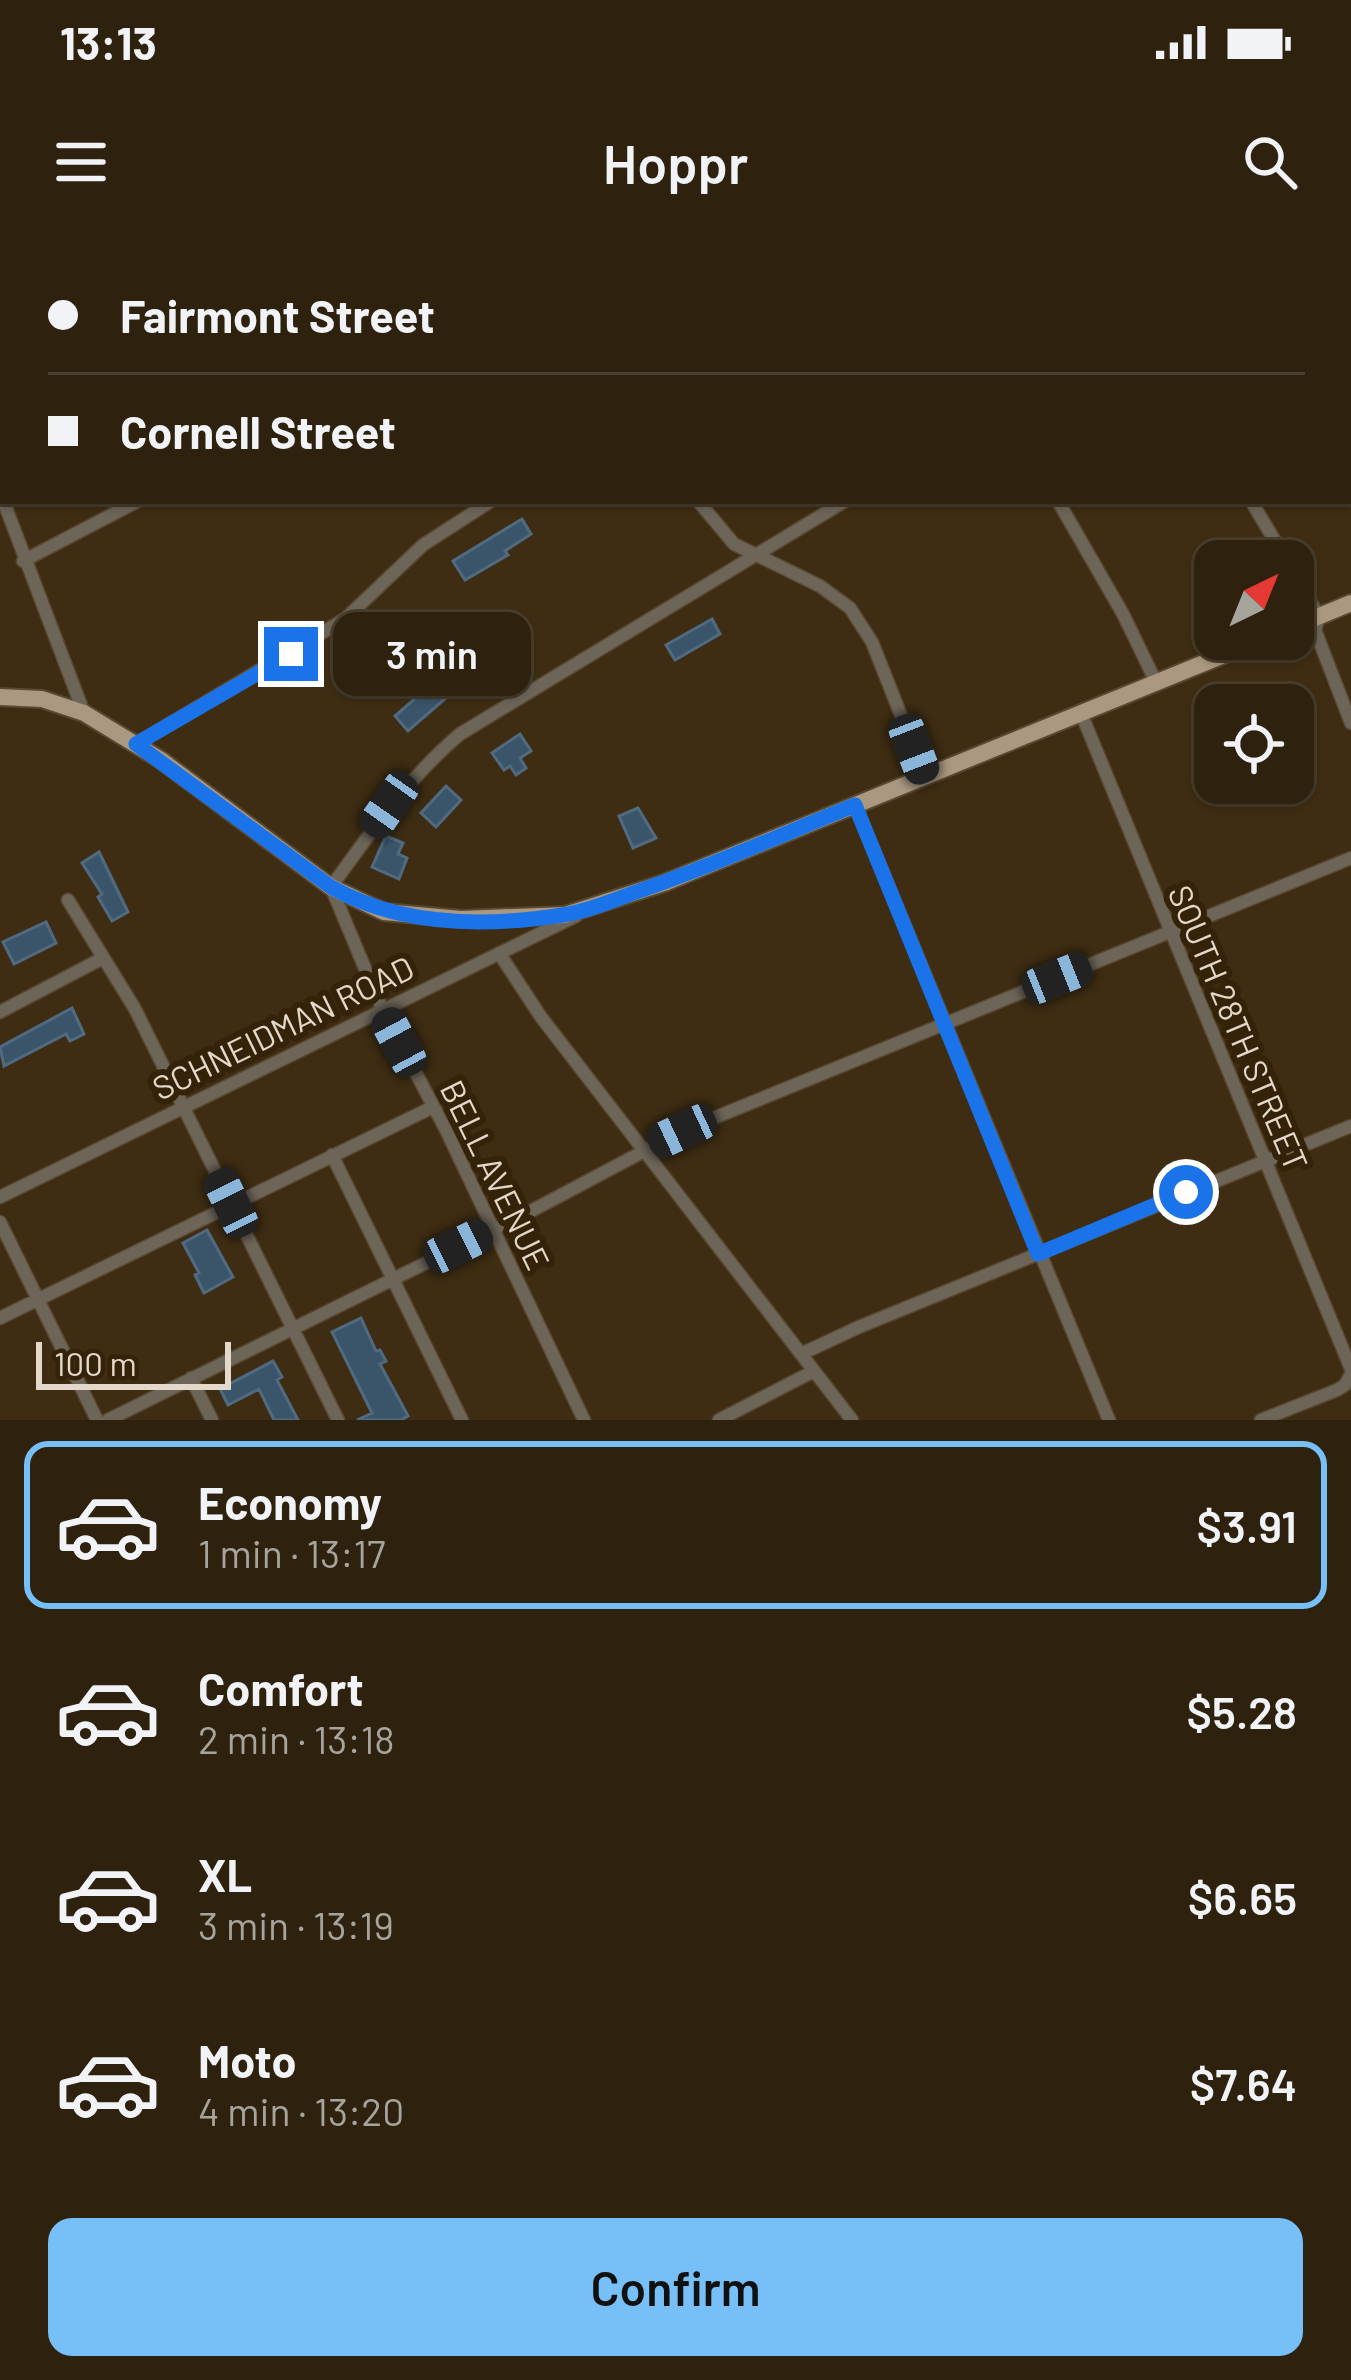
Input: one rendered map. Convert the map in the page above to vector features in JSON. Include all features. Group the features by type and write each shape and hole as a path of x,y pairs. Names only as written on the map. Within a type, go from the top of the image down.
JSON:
{"main road":[{"path":"1314,618 1351,603"},
{"path":"0,697 42,699 84,713 136,744 360,904 410,917 539,917 590,908 664,883 1211,660"}],"street":[{"path":"4,504 84,713"},
{"path":"23,561 132,504"},
{"path":"136,744 345,619 423,545 486,504"},
{"path":"701,504 734,544 820,586 850,608 872,642 925,776"},
{"path":"331,887 389,805 460,734 840,504"},
{"path":"1060,504 1156,682"},
{"path":"1253,504 1274,540"},
{"path":"1314,608 1319,616 1316,630 1351,723"},
{"name":"SOUTH 28TH STREET","path":"1081,713 1350,1368"},
{"path":"855,805 1109,1420"},
{"path":"108,1420 643,1150 1351,858"},
{"name":"BELL AVENUE","path":"331,887 382,1009 584,1420"},
{"path":"68,900 135,1009 338,1420"},
{"name":"SCHNEIDMAN ROAD","path":"0,1197 590,908"},
{"path":"499,952 541,1017 852,1420"},
{"path":"0,1012 101,958"},
{"path":"0,1318 433,1106"},
{"path":"801,1354 1351,1126"},
{"path":"332,1155 463,1420"},
{"path":"0,1222 97,1420"},
{"path":"1261,1420 1346,1385 1350,1368"},
{"path":"718,1420 814,1371"},
{"path":"191,1378 212,1420"}],"building":[{"path":"522,519 531,534 505,551 508,555 465,580 453,561"},
{"path":"712,619 720,634 675,660 666,645"},
{"path":"434,682 447,697 408,731 395,716"},
{"path":"520,734 531,751 520,758 526,768 516,775 510,766 504,770 492,753"},
{"path":"446,786 461,800 436,827 421,813"},
{"path":"638,808 656,838 633,848 619,816"},
{"path":"386,836 403,843 398,854 407,858 399,879 372,867"},
{"path":"99,852 128,912 112,921 82,863"},
{"path":"46,922 56,943 14,964 3,942"},
{"path":"72,1008 84,1034 70,1041 66,1034 4,1066 0,1047"},
{"path":"207,1230 233,1277 204,1293 183,1243"},
{"path":"361,1318 376,1351 386,1361 380,1364 408,1416 401,1420 357,1420 372,1413 332,1332"},
{"path":"273,1361 282,1377 277,1380 298,1420 274,1420 259,1389 228,1405 220,1389"}],"route":[{"path":"291,654 136,744 331,887 360,904 410,917 461,920 565,915 664,883 855,805 1038,1254 1186,1192"}]}
